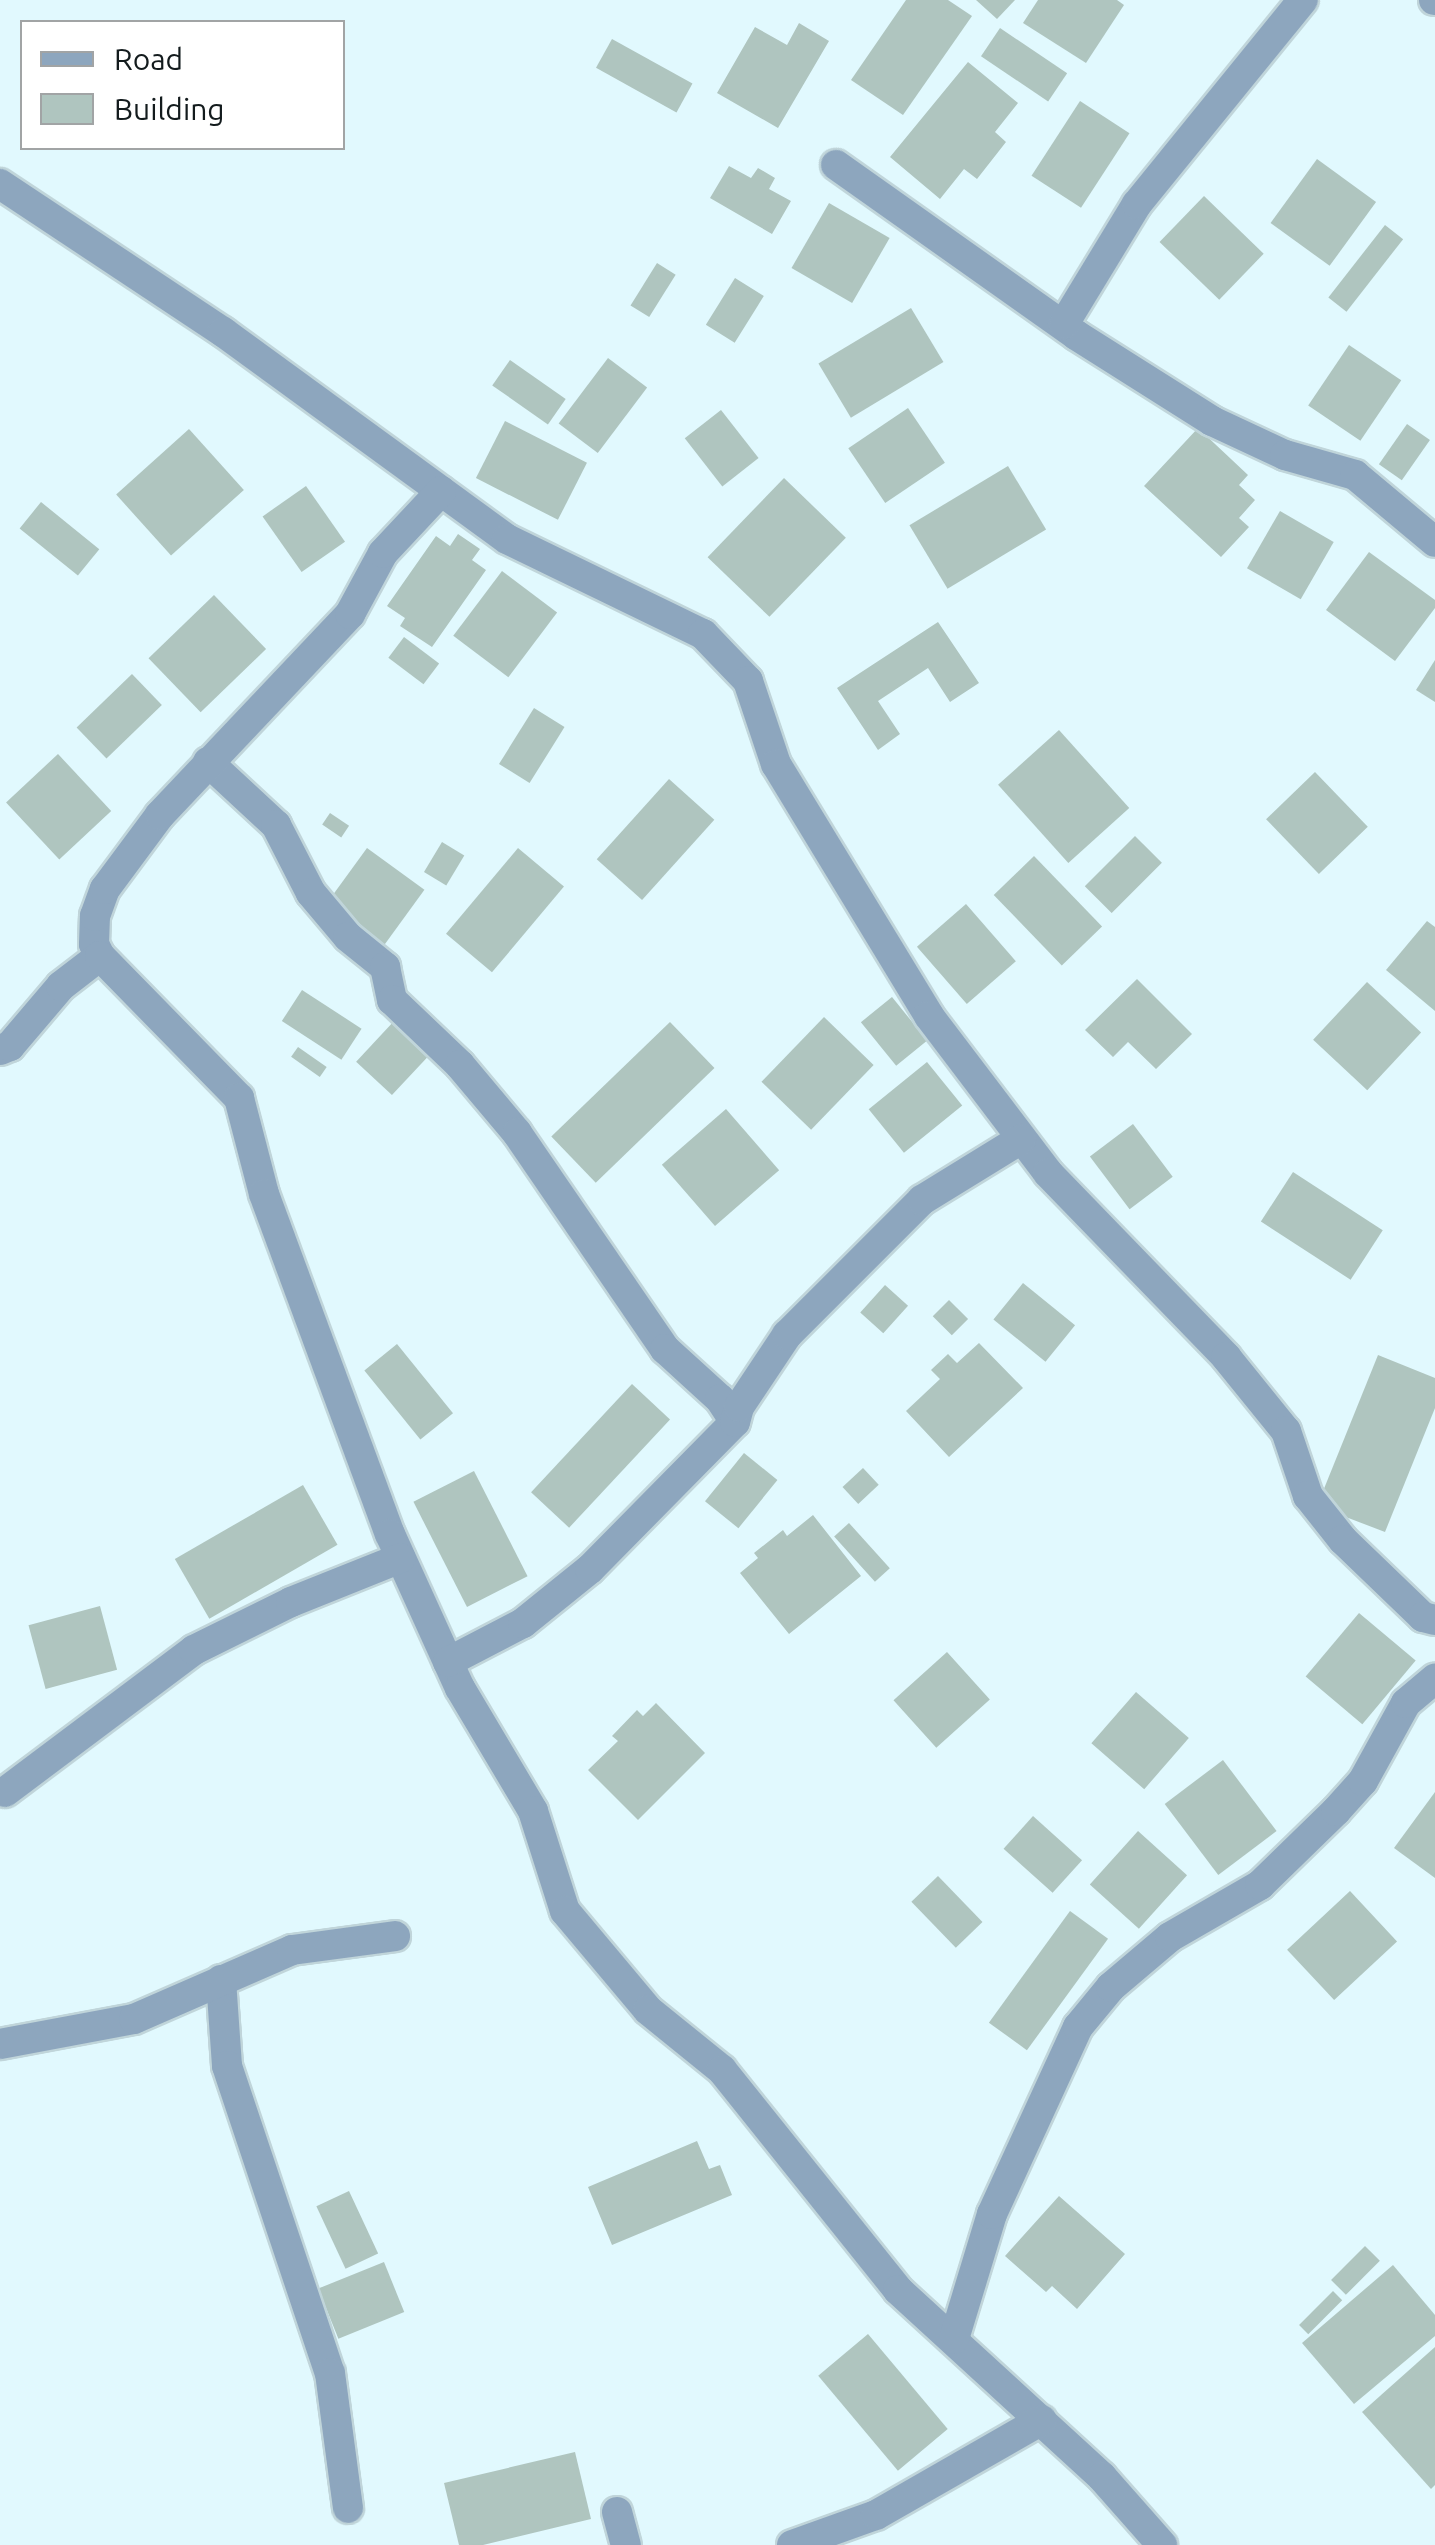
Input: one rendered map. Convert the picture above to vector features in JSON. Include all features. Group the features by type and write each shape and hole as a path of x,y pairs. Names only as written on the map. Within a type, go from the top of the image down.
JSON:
{"street":[{"path":"1064,324 1137,204 1303,0"},
{"path":"836,165 1064,324 1212,421 1285,455 1354,474 1435,542"},
{"path":"0,184 223,332 507,539 702,634 748,681 776,764 928,1016 1048,1174 1226,1357 1286,1431 1308,1496 1343,1540 1423,1616 1435,1620"},
{"path":"441,490 383,553 350,614 160,815 105,889 96,916 94,944 100,956 239,1098 264,1194 401,1558 448,1662 533,1812 565,1911 648,2010 722,2070 898,2290 1102,2477 1162,2545"},
{"path":"208,762 276,825 311,893 348,937 385,967 392,1000 460,1064 517,1133 665,1349 720,1399 734,1422"},
{"path":"0,1050 10,1046 61,986 100,956"},
{"path":"448,1662 523,1623 590,1569 734,1422 739,1407 787,1335 922,1200 1021,1139"},
{"path":"5,1792 194,1650 290,1602 401,1558"},
{"path":"954,2339 992,2214 1078,2026 1112,1987 1170,1936 1260,1884 1324,1824 1363,1781 1406,1703 1435,1679"},
{"path":"0,2044 134,2019 292,1950 394,1936"},
{"path":"221,1980 226,2066 330,2372 348,2508"},
{"path":"792,2545 876,2515 1042,2420"},
{"path":"617,2512 626,2545"}],"building":[{"path":"906,0 948,0 972,16 903,115 851,80"},
{"path":"976,0 1015,0 997,19"},
{"path":"1038,0 1117,0 1124,5 1086,63 1023,23"},
{"path":"799,23 829,41 778,128 717,93 755,27 787,45"},
{"path":"1000,28 1067,73 1048,101 981,56"},
{"path":"612,39 692,84 676,112 596,68"},
{"path":"968,62 1018,103 995,132 1006,142 977,179 964,169 940,199 890,157"},
{"path":"1080,101 1129,133 1081,208 1032,176"},
{"path":"1317,159 1376,202 1330,266 1271,223"},
{"path":"729,166 751,178 758,168 775,178 769,189 791,201 772,234 710,198"},
{"path":"1204,196 1264,254 1219,300 1160,242"},
{"path":"829,203 890,238 852,303 792,268"},
{"path":"1385,225 1403,239 1346,312 1328,297"},
{"path":"657,263 676,275 649,317 631,305"},
{"path":"735,278 764,296 735,343 706,325"},
{"path":"911,308 943,362 851,418 818,364"},
{"path":"1349,345 1401,380 1360,441 1308,406"},
{"path":"608,358 647,387 598,453 559,423"},
{"path":"510,360 566,399 548,424 492,385"},
{"path":"908,408 945,463 885,503 848,448"},
{"path":"721,410 759,458 722,486 685,438"},
{"path":"505,421 587,463 558,520 476,478"},
{"path":"1407,424 1430,440 1402,480 1379,464"},
{"path":"1198,428 1248,475 1239,485 1255,500 1239,518 1249,527 1221,557 1144,486"},
{"path":"189,429 244,490 171,556 116,495"},
{"path":"1008,466 1046,529 948,589 909,525"},
{"path":"784,478 846,538 769,617 708,557"},
{"path":"306,486 345,542 302,572 263,516"},
{"path":"41,502 99,549 78,576 20,528"},
{"path":"1280,511 1334,542 1301,599 1247,568"},
{"path":"458,534 480,549 472,560 486,570 432,647 400,626 405,618 387,606 436,536 450,546"},
{"path":"1369,552 1435,600 1435,608 1395,661 1326,610"},
{"path":"502,571 557,613 508,677 453,636"},
{"path":"214,595 266,649 201,712 149,658"},
{"path":"938,622 979,683 950,702 928,668 878,701 900,734 878,750 837,688"},
{"path":"404,637 439,663 423,684 388,658"},
{"path":"1435,660 1435,702 1416,690"},
{"path":"132,674 162,705 106,758 77,727"},
{"path":"534,708 565,727 530,783 499,764"},
{"path":"1059,730 1129,808 1068,863 998,785"},
{"path":"58,754 111,811 59,859 6,802"},
{"path":"1315,772 1368,827 1319,874 1266,819"},
{"path":"669,779 714,820 642,900 597,859"},
{"path":"330,813 349,826 341,837 322,825"},
{"path":"1135,836 1162,863 1112,913 1085,886"},
{"path":"442,842 464,855 446,885 424,872"},
{"path":"367,848 424,890 382,949 324,907"},
{"path":"518,848 564,887 492,972 446,934"},
{"path":"1034,856 1102,926 1062,965 994,895"},
{"path":"966,904 1016,961 967,1004 917,947"},
{"path":"1427,921 1435,927 1435,1011 1386,970"},
{"path":"1137,979 1192,1034 1156,1069 1128,1042 1113,1057 1085,1030"},
{"path":"1367,982 1421,1032 1367,1090 1313,1040"},
{"path":"302,990 362,1029 341,1060 282,1021"},
{"path":"892,997 927,1041 896,1066 861,1022"},
{"path":"824,1017 874,1065 811,1130 761,1082"},
{"path":"395,1020 431,1053 392,1095 356,1062"},
{"path":"670,1022 714,1068 596,1183 551,1137"},
{"path":"298,1047 327,1067 320,1077 291,1057"},
{"path":"927,1062 962,1106 904,1153 869,1109"},
{"path":"726,1109 779,1170 715,1226 662,1165"},
{"path":"1133,1124 1173,1177 1130,1209 1090,1156"},
{"path":"1293,1172 1383,1230 1351,1280 1261,1221"},
{"path":"1023,1283 1075,1325 1045,1362 993,1320"},
{"path":"885,1285 908,1306 883,1333 860,1312"},
{"path":"949,1300 968,1319 952,1335 933,1316"},
{"path":"979,1343 1023,1388 949,1457 906,1411 940,1379 931,1370 948,1354 957,1363"},
{"path":"397,1344 453,1413 420,1440 364,1370"},
{"path":"1378,1355 1435,1378 1435,1408 1385,1532 1317,1506"},
{"path":"632,1384 670,1419 569,1528 531,1492"},
{"path":"744,1453 777,1480 738,1528 705,1501"},
{"path":"863,1468 879,1485 858,1504 843,1487"},
{"path":"474,1471 528,1576 467,1607 413,1502"},
{"path":"303,1485 338,1545 209,1619 175,1559"},
{"path":"813,1515 861,1576 789,1634 740,1573 758,1558 754,1553 783,1530 787,1536"},
{"path":"849,1523 890,1568 875,1582 834,1536"},
{"path":"100,1606 117,1670 46,1689 29,1625"},
{"path":"1359,1613 1416,1661 1362,1724 1306,1677"},
{"path":"947,1652 990,1700 936,1748 893,1700"},
{"path":"1136,1692 1189,1738 1144,1789 1091,1743"},
{"path":"656,1703 705,1753 638,1820 588,1770 618,1741 612,1736 637,1710 643,1716"},
{"path":"1223,1760 1277,1831 1218,1875 1165,1804"},
{"path":"1435,1792 1435,1878 1394,1848"},
{"path":"1033,1816 1082,1860 1053,1893 1004,1849"},
{"path":"1138,1831 1187,1875 1139,1929 1090,1885"},
{"path":"938,1876 982,1922 956,1948 911,1902"},
{"path":"1350,1891 1397,1941 1334,2000 1287,1950"},
{"path":"1070,1911 1108,1939 1027,2050 989,2023"},
{"path":"697,2141 709,2169 720,2165 732,2195 612,2245 588,2187"},
{"path":"349,2191 378,2254 346,2269 316,2206"},
{"path":"1059,2196 1125,2254 1077,2309 1052,2286 1046,2292 1005,2256"},
{"path":"1365,2246 1380,2261 1346,2295 1331,2280"},
{"path":"384,2262 404,2312 338,2339 318,2289"},
{"path":"1393,2265 1435,2315 1435,2336 1354,2404 1302,2343"},
{"path":"1333,2291 1342,2300 1308,2334 1299,2325"},
{"path":"868,2334 948,2429 898,2471 818,2376"},
{"path":"1435,2347 1435,2485 1431,2489 1362,2412"},
{"path":"575,2452 591,2519 483,2545 459,2545 444,2483"}]}
